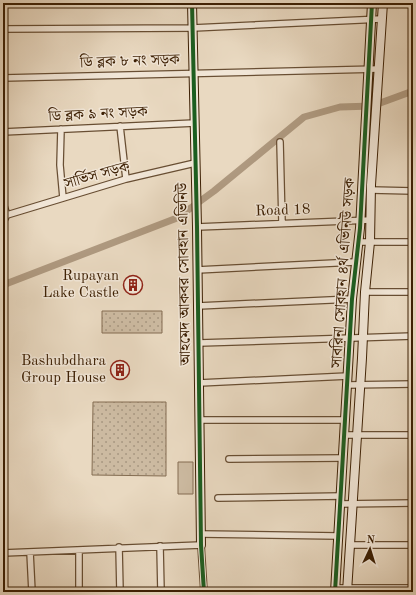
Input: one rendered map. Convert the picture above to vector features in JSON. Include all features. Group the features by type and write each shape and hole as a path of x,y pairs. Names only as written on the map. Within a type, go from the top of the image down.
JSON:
{"street":[{"name":"আহমেদ আকবর সোবহান এভিনিউ","path":"192,3 197,217 201,545"},
{"name":"সাবরিনা সোবহান ৪র্থ এভিনিউ সড়ক","path":"347,590 365,292 370,242 371,190 377,92 373,69 372,3"},
{"name":"সাবরিনা সোবহান ৪র্থ এভিনিউ সড়ক","path":"335,590 349,338 355,262 361,220 368,93 383,3"},
{"path":"3,29 193,28 381,19"},
{"name":"ডি ব্লক ৮ নং সড়ক","path":"3,78 194,72 373,69"},
{"name":"ডি ব্লক ৯ নং সড়ক","path":"3,132 195,123"},
{"path":"120,126 126,179"},
{"path":"61,129 60,165 62,198"},
{"path":"280,142 282,223"},
{"name":"সার্ভিস সড়ক","path":"8,215 126,179 195,163"},
{"path":"371,190 413,191"},
{"path":"3,203 8,215 3,222"},
{"name":"Road 18","path":"197,227 371,220"},
{"path":"359,242 413,242"},
{"path":"197,270 355,262"},
{"path":"365,292 413,292"},
{"path":"198,306 352,299"},
{"path":"198,342 413,336"},
{"path":"199,383 348,376"},
{"path":"347,385 413,384"},
{"path":"200,420 345,420"},
{"path":"344,435 413,435"},
{"path":"229,459 343,458"},
{"path":"218,498 340,500 352,504 413,503"},
{"path":"201,534 338,536"},
{"path":"3,553 119,547 201,545 204,592"},
{"path":"350,545 413,545"},
{"path":"160,546 161,592"},
{"path":"119,547 120,592"},
{"path":"79,550 79,592"},
{"path":"30,552 32,592"},
{"path":"335,590 413,588"}],"shaded area":[{"path":"102,311 162,311 162,333 102,333"},
{"path":"93,402 166,402 166,476 92,475"},
{"path":"178,462 193,462 193,494 178,494"}],"waterway":[{"path":"3,285 177,218 214,191 304,117 340,107 372,106 413,91"}],"cycle path":[{"path":"192,3 197,227 201,545 204,592"},
{"path":"335,592 352,299 360,228 372,3"}],"place":[{"name":"Rupayan Lake Castle","path":"133,285"},
{"name":"Bashubdhara Group House","path":"120,370"}]}
